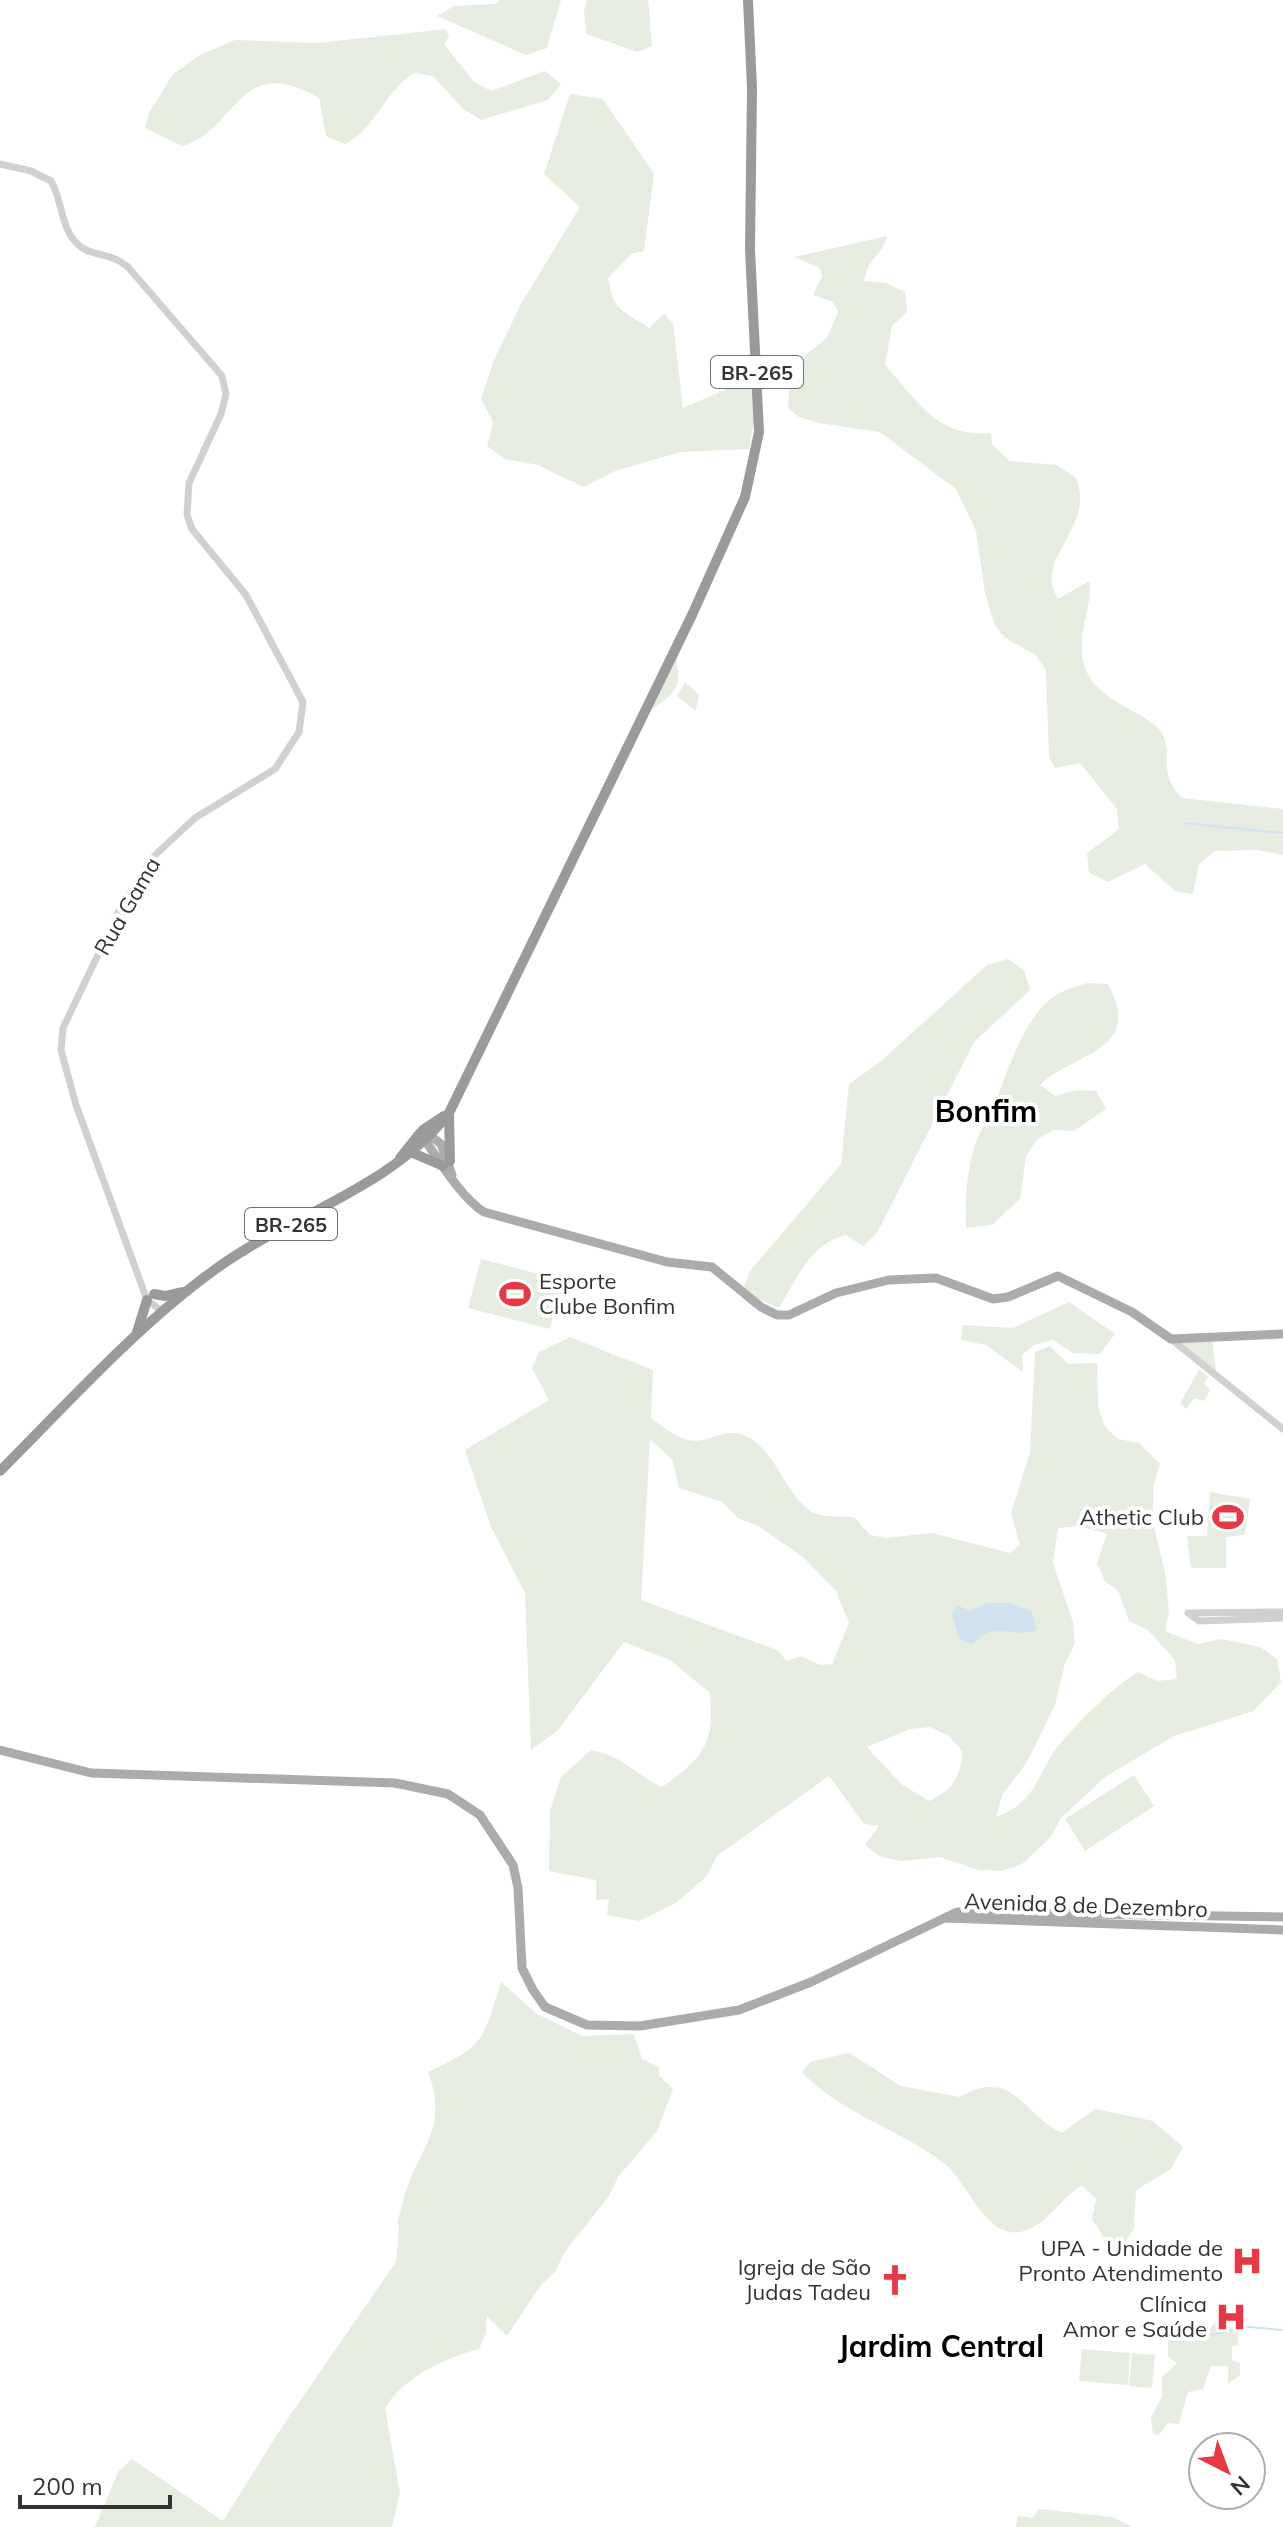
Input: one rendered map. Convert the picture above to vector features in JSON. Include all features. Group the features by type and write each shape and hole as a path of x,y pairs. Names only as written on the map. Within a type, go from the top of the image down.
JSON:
{"highway":[{"name":"BR-265","path":"0,1471 134,1338 191,1288 243,1251 395,1166 413,1153 425,1135 449,1113 697,605 745,497 759,432 750,250 752,88 748,0"},
{"path":"413,1153 446,1164 449,1113"},
{"path":"395,1166 425,1135"},
{"path":"134,1338 150,1297 170,1296 191,1288"}],"main road":[{"path":"425,1135 473,1204 495,1216 667,1262 712,1267 766,1311 789,1315 836,1293 889,1280 936,1278 987,1298 1001,1298 1058,1276 1132,1312 1171,1339 1283,1334"},
{"path":"0,1750 35,1762 91,1773 395,1783 448,1794 480,1815 513,1865 519,1918 529,1967 537,1987 559,2015 587,2025 627,2027 739,2010 811,1982 942,1917"},
{"name":"Avenida 8 de Dezembro","path":"942,1917 973,1912 1283,1917"},
{"name":"Avenida 8 de Dezembro","path":"942,1917 1283,1930"}],"street":[{"name":"Rua Gama","path":"0,164 31,171 51,181 71,236 88,250 109,253 128,267 222,376 226,394 221,414 189,483 187,515 192,529 246,595 300,691 303,702 299,732 275,769 195,818 153,857 120,909 63,1028 61,1050 76,1105 150,1297"},
{"path":"150,1297 163,1312"},
{"path":"1171,1339 1283,1429"},
{"path":"1188,1613 1283,1615 1199,1621 1188,1613"}],"shaded area":[{"path":"499,0 561,0 547,48 526,55 437,16 454,6 496,4"},
{"path":"587,0 648,0 652,46 637,52 586,34 584,11"},
{"path":"446,29 449,37 444,44 474,82 491,91 545,71 561,84 548,100 481,120 463,109 433,76 414,73 394,91 364,130 345,144 326,136 319,98 292,86 271,84 254,89 201,138 182,146 145,128 150,111 173,74 200,55 235,40 318,43"},
{"path":"570,94 603,99 654,174 644,251 631,254 608,278 613,298 621,309 649,328 664,314 673,323 683,408 750,379 757,404 749,449 680,452 615,471 583,487 538,465 505,459 487,446 493,422 481,399 494,360 522,302 580,207 544,174"},
{"path":"887,236 864,281 886,283 905,292 907,312 892,326 885,365 919,404 942,423 956,430 991,433 992,444 1010,461 1057,465 1076,478 1080,496 1078,513 1058,556 1052,584 1058,599 1089,581 1082,650 1089,676 1109,697 1157,727 1166,744 1167,772 1182,798 1283,809 1283,855 1256,850 1214,851 1199,864 1193,894 1175,891 1145,864 1108,882 1089,873 1087,853 1119,829 1117,809 1080,763 1055,768 1049,758 1046,670 1036,655 1005,638 995,626 985,593 976,531 956,489 880,432 819,423 799,417 788,408 791,366 827,338 838,312 833,302 813,295 822,276 820,268 794,257"},
{"path":"676,657 678,677 674,690 648,712"},
{"path":"685,682 699,695 696,711 677,696"},
{"path":"1008,959 1024,970 1030,990 974,1042 877,1233 863,1246 846,1235 823,1246 806,1264 779,1308 742,1292 750,1271 841,1164 849,1084 880,1062 987,965"},
{"path":"1088,983 1108,984 1117,1007 1117,1024 1111,1037 1100,1048 1040,1085 1056,1096 1076,1090 1096,1091 1106,1109 1074,1131 1054,1130 1037,1139 1026,1156 1020,1199 992,1225 966,1228 967,1186 976,1142 989,1119 1021,1040 1038,1011 1048,1001 1062,992"},
{"name":"Esporte Clube Bonfim","path":"481,1259 562,1280 550,1329 468,1308"},
{"path":"1069,1302 1115,1334 1100,1354 1073,1353 1053,1340 1034,1345 1022,1355 1023,1372 986,1345 961,1340 963,1325 1013,1328"},
{"path":"570,1337 653,1370 651,1418 673,1434 688,1440 732,1433 748,1437 768,1455 800,1502 817,1514 854,1517 870,1535 886,1538 932,1533 1010,1553 1020,1545 1011,1513 1030,1453 1035,1352 1050,1346 1068,1364 1097,1363 1098,1407 1105,1427 1118,1439 1139,1443 1160,1464 1153,1488 1153,1523 1165,1572 1169,1612 1165,1631 1198,1644 1221,1639 1260,1647 1277,1659 1281,1682 1254,1711 1174,1736 1105,1777 1061,1818 1051,1837 1022,1864 1002,1871 979,1870 940,1857 901,1861 881,1857 865,1845 879,1826 864,1824 829,1776 718,1855 706,1877 676,1903 639,1921 607,1915 609,1899 596,1900 596,1880 549,1871 550,1811 561,1777 591,1750 621,1761 662,1787 688,1767 703,1748 710,1725 710,1693 670,1660 624,1642 558,1730 531,1750 525,1593 491,1527 465,1450 549,1400 532,1368 539,1352","holes":["650,1439 673,1461 679,1488 722,1502 738,1518 758,1526 803,1557 836,1591 849,1623 832,1664 820,1665 801,1656 787,1661 777,1650 641,1600","1079,1526 1107,1534 1097,1563 1105,1582 1118,1590 1129,1621 1148,1630 1175,1660 1177,1679 1157,1681 1138,1672 1119,1686 1064,1739 1021,1802 996,1817 1002,1795 1027,1762 1055,1705 1065,1663 1075,1644 1073,1622 1053,1563 1058,1528","930,1727 949,1736 962,1751 954,1782 929,1801 901,1784 867,1747 910,1729"]},
{"path":"1212,1339 1216,1371 1182,1343"},
{"path":"1199,1370 1209,1377 1204,1383 1210,1390 1204,1401 1195,1398 1186,1409 1180,1403"},
{"name":"Athetic Club","path":"1210,1492 1250,1499 1245,1535 1226,1537 1226,1568 1191,1568 1187,1536 1207,1536"},
{"path":"1134,1775 1154,1806 1085,1851 1065,1819"},
{"path":"501,1982 537,2014 582,2036 634,2034 642,2059 659,2067 659,2075 673,2089 657,2131 618,2177 609,2196 564,2253 555,2272 540,2286 507,2336 487,2316 486,2333 479,2349 426,2370 403,2387 385,2408 400,2493 392,2527 95,2527 118,2472 132,2459 223,2521 282,2427 396,2262 397,2222 435,2116 428,2072 461,2055 479,2039 490,2018"},
{"path":"849,2053 901,2086 960,2097 978,2089 1005,2089 1062,2133 1095,2109 1153,2121 1183,2147 1171,2169 1136,2190 1134,2229 1122,2246 1103,2236 1092,2219 1096,2199 1082,2185 1038,2224 1020,2232 1008,2232 987,2218 946,2165 929,2152 835,2100 802,2072 810,2062"},
{"path":"1220,2317 1222,2327 1239,2327 1238,2345 1232,2346 1232,2360 1240,2363 1240,2375 1228,2384 1228,2366 1211,2366 1203,2389 1188,2392 1179,2424 1168,2423 1159,2435 1153,2434 1151,2417 1162,2397 1162,2377 1177,2363 1168,2357 1168,2330 1181,2331 1183,2325 1190,2322 1208,2331"},
{"path":"1088,2323 1118,2327 1117,2340 1086,2337"},
{"path":"1082,2349 1130,2353 1128,2385 1079,2381"},
{"path":"1132,2353 1155,2355 1152,2388 1129,2386"},
{"path":"1039,2509 1112,2517 1132,2527 1016,2527 1018,2516 1032,2518"}],"water":[{"path":"988,1603 1011,1603 1032,1612 1037,1630 989,1632 972,1644 959,1639 952,1613 957,1605 970,1611"}],"waterway":[{"path":"1184,823 1283,833"},
{"path":"1192,2339 1248,2327 1283,2330"}],"place":[{"name":"Esporte Clube Bonfim","path":"515,1294"},
{"name":"Athetic Club","path":"1228,1517"},
{"name":"UPA - Unidade de Pronto Atendimento","path":"1247,2261"},
{"name":"Igreja de São Judas Tadeu","path":"895,2280"},
{"name":"Clínica Amor e Saúde","path":"1231,2317"}],"district":[{"name":"Bonfim","path":"986,1111"},
{"name":"Jardim Central","path":"941,2346"}]}
